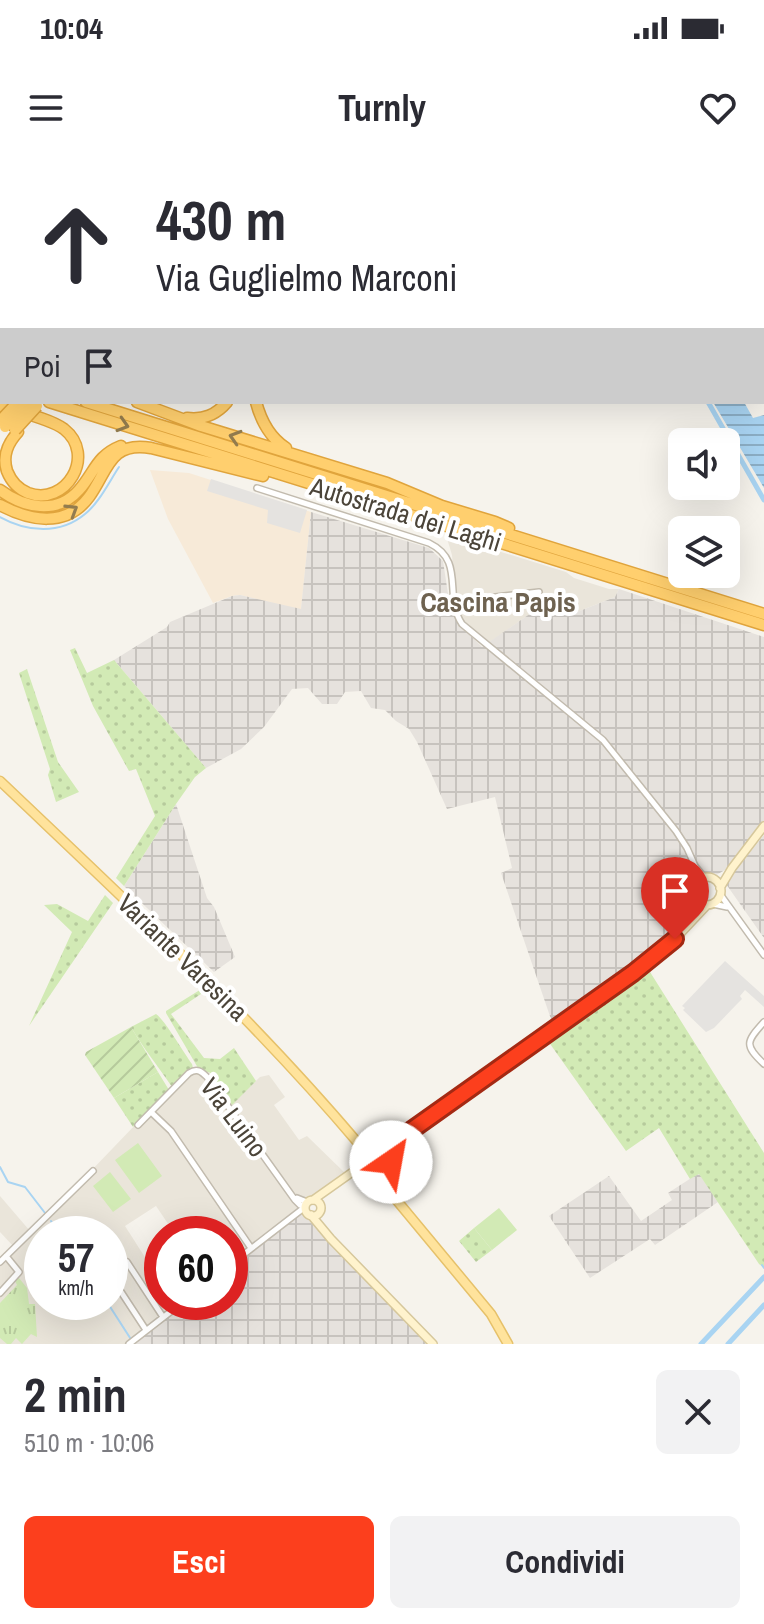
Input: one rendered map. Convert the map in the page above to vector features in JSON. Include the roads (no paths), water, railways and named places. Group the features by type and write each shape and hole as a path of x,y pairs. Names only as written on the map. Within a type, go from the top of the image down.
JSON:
{"highway":[{"path":"0,443 17,404"},
{"path":"8,428 38,404"},
{"name":"Autostrada dei Laghi","path":"42,404 348,495 764,625"},
{"name":"Autostrada dei Laghi","path":"92,404 764,614"},
{"path":"142,404 201,426 387,483 454,510 495,522 555,548"},
{"path":"155,409 199,419 216,413 225,404"},
{"path":"257,404 265,426 278,443 291,451 337,467"},
{"path":"0,406 54,424 68,433 76,446 78,458 74,475 65,486 51,494 39,495 22,490 14,483 7,470 5,456 9,443 8,428"},
{"path":"0,490 30,506 45,507 60,503 80,489 93,467 106,454 133,444 151,446 289,484 348,495"},
{"path":"0,505 29,518 56,519 83,504 107,464 125,450 146,447 196,459"}],"main road":[{"name":"Variante Varesina","path":"0,781 210,981 266,1039 358,1143 363,1152 363,1166"},
{"name":"Variante Varesina","path":"358,1143 386,1155"},
{"path":"373,1150 363,1166 373,1179 384,1176 390,1168 386,1155"},
{"path":"384,1176 390,1190 491,1314 508,1344"}],"street":[{"path":"257,488 436,547 445,555 450,564 453,602 458,618 468,630 603,740 684,843 695,866 694,911 689,924"},
{"path":"453,602 539,592"},
{"path":"386,1155 395,1143 633,973 675,939 710,904 732,868 764,826"},
{"path":"695,866 720,891 764,955"},
{"path":"696,883 732,868"},
{"path":"694,898 700,903 731,909"},
{"path":"764,1022 750,1037 748,1045 764,1064"},
{"name":"Via Luino","path":"138,1125 189,1073 196,1070 201,1072 290,1193 311,1208"},
{"path":"151,1112 171,1131 251,1248"},
{"path":"248,1250 285,1221 311,1208 334,1186 363,1166"},
{"path":"0,1262 93,1171"},
{"path":"311,1208 324,1230 433,1344"},
{"path":"0,1293 19,1272 6,1256"},
{"path":"128,1264 144,1288"},
{"path":"128,1302 146,1330"},
{"path":"131,1342 159,1320"}],"water":[{"path":"714,404 745,404 753,418 764,415 764,488 740,448 740,428 728,428"}],"waterway":[{"path":"709,404 764,500"},
{"path":"0,517 21,526 43,529 75,521 99,498 119,467"},
{"path":"0,1167 8,1182 25,1187 45,1213"},
{"path":"701,1344 764,1277"},
{"path":"728,1344 764,1305"},
{"path":"119,1320 134,1344"}],"district":[{"name":"Cascina Papis","path":"498,602"}]}
